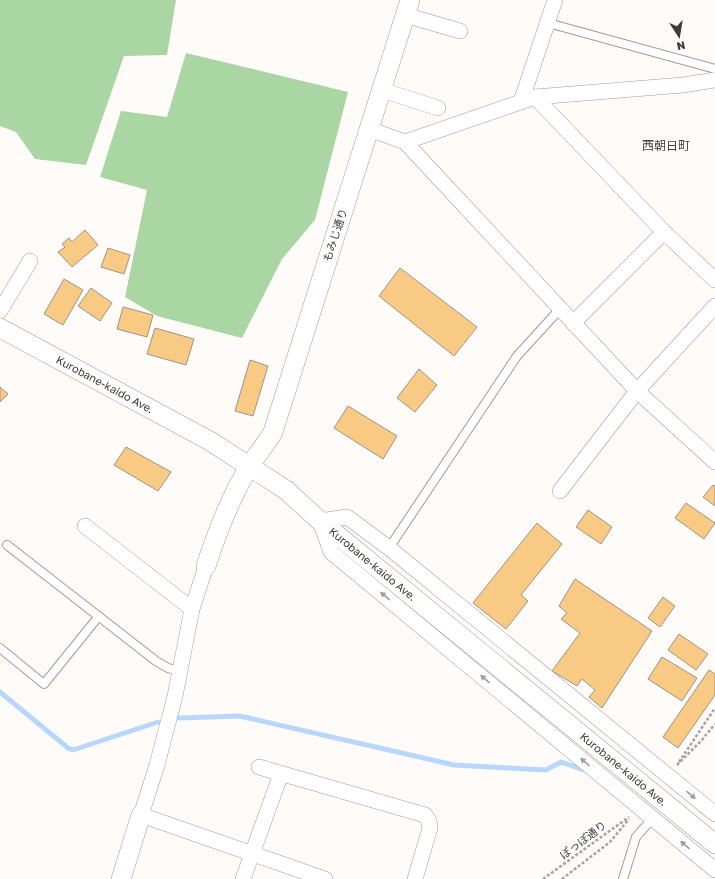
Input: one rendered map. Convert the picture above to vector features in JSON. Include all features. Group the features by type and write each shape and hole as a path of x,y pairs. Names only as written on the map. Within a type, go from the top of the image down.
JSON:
{"street":[{"path":"528,100 555,0"},
{"path":"408,7 460,31"},
{"name":"もみじ通り","path":"206,566 232,499 250,466 273,432 408,7"},
{"path":"405,142 528,100 683,85 715,80"},
{"path":"382,90 438,108"},
{"path":"528,100 715,280"},
{"path":"369,129 405,142 637,391 715,462"},
{"path":"573,323 664,232"},
{"path":"0,311 30,261"},
{"path":"560,491 637,391 715,306"},
{"name":"Kurobane-kaido Ave.","path":"0,328 210,441 286,490 320,521 715,844"},
{"path":"715,814 389,548 347,517 320,521 331,552 715,870"},
{"path":"85,526 192,609"},
{"path":"121,879 157,765 180,671 192,609 206,566"},
{"path":"258,767 425,815 429,821 430,828 415,879"},
{"path":"243,879 281,774"},
{"path":"141,815 325,879"}],"lane":[{"path":"548,23 715,69"},
{"path":"389,548 517,356 560,309"},
{"path":"7,545 156,662 168,668 180,671"},
{"path":"0,648 44,684 99,616"},
{"path":"623,879 636,837 653,818"}],"path":[{"path":"715,708 675,768 715,724"},
{"name":"ぽっぽ通り","path":"543,879 634,814 610,842 562,879"}],"green space":[{"path":"0,0 176,0 167,55 124,56 86,165 35,159 16,132 0,126"},
{"path":"186,53 348,92 315,220 282,259 242,338 157,316 125,297 147,190 100,177 121,111 167,117"}],"building":[{"path":"85,230 98,245 72,267 58,252 65,247 62,244 69,238 72,242"},
{"path":"108,248 130,255 124,274 101,267"},
{"path":"400,268 477,327 454,356 379,296"},
{"path":"64,279 83,290 63,325 44,314"},
{"path":"91,288 112,303 100,321 78,306"},
{"path":"123,307 153,315 147,337 117,329"},
{"path":"155,328 194,339 186,365 147,354"},
{"path":"250,360 268,366 253,416 235,411"},
{"path":"419,369 437,385 415,412 397,398"},
{"path":"0,387 8,394 0,402"},
{"path":"348,406 397,436 383,459 334,428"},
{"path":"126,447 171,472 158,491 114,465"},
{"path":"713,485 715,486 715,506 703,497"},
{"path":"686,503 715,523 704,539 675,518"},
{"path":"588,510 612,527 601,544 576,527"},
{"path":"537,523 562,544 521,595 528,601 506,629 473,603"},
{"path":"575,579 652,631 602,708 589,697 595,690 582,679 577,686 552,671 580,633 561,619 567,613 559,606"},
{"path":"663,597 675,606 660,627 648,618"},
{"path":"679,634 708,654 696,670 668,650"},
{"path":"662,657 697,678 682,701 648,679"},
{"path":"709,670 715,674 715,695 678,748 663,737"}],"waterway":[{"path":"0,692 68,748 73,750 158,722"},
{"path":"179,718 240,716 454,765 546,770 561,762 587,771"}],"district":[{"name":"西朝日町","path":"666,146"}]}
